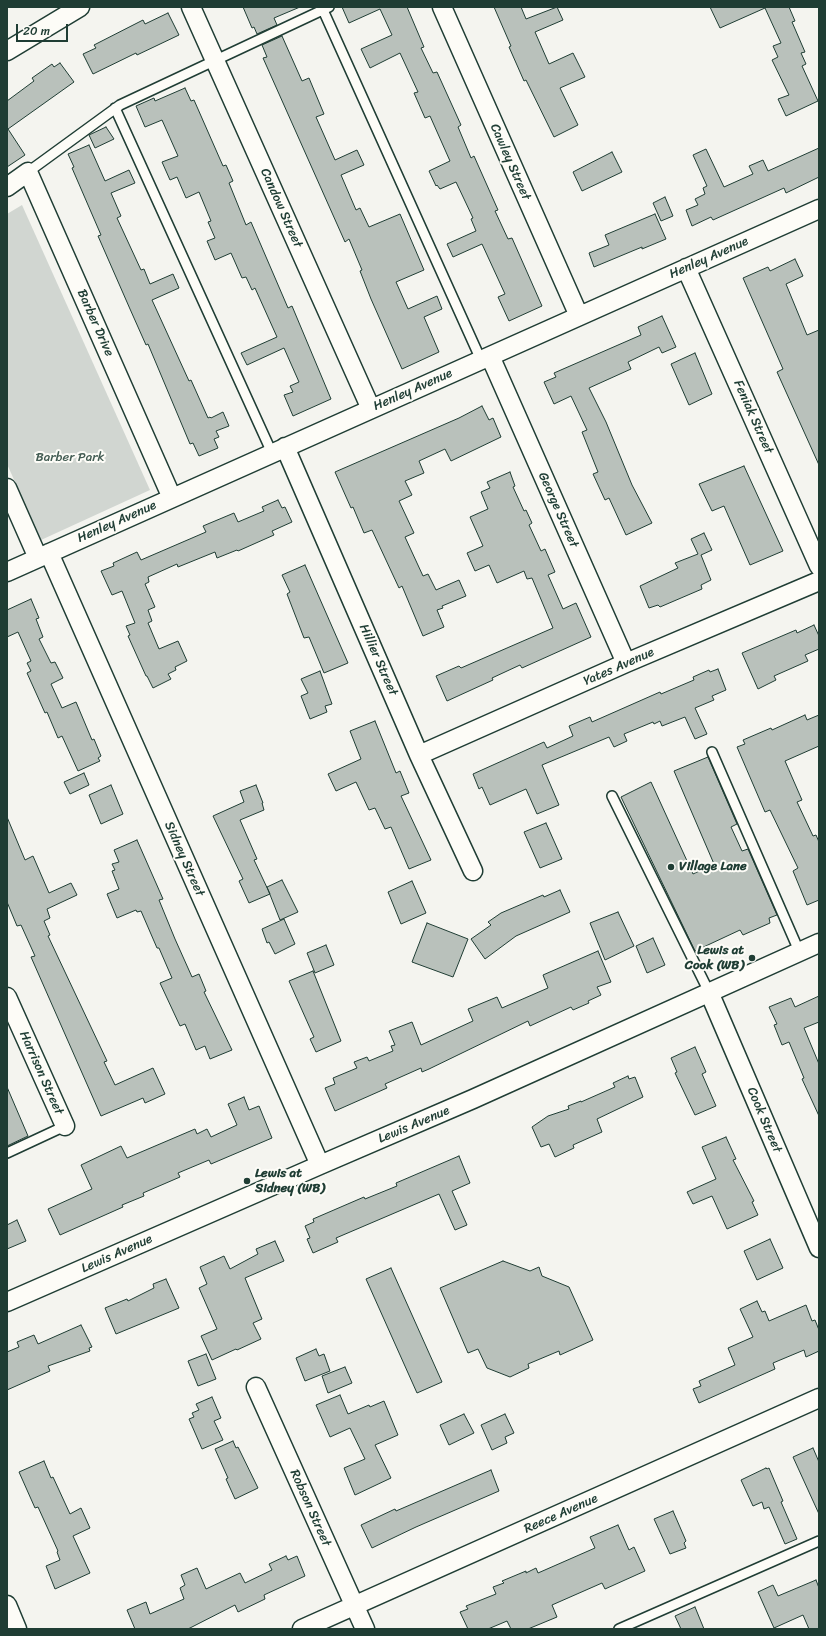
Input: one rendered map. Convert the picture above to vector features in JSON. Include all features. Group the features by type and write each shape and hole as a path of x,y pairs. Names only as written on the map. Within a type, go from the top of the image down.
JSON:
{"street":[{"path":"7,51 80,7"},
{"name":"Candow Street","path":"192,7 371,409"},
{"name":"Cawley Street","path":"442,7 579,316"},
{"path":"7,187 28,172"},
{"name":"Barber Drive","path":"28,172 172,498"},
{"name":"Henley Avenue","path":"7,572 819,209"},
{"name":"Feniak Street","path":"686,268 819,566"},
{"name":"George Street","path":"486,358 626,663"},
{"name":"Hillier Street","path":"279,450 473,871"},
{"path":"7,488 43,555"},
{"name":"Sidney Street","path":"43,555 320,1165"},
{"name":"Yates Avenue","path":"419,755 626,663 819,581"},
{"name":"Lewis Avenue","path":"7,1302 320,1165 473,1100 819,943"},
{"name":"Cook Street","path":"709,992 819,1248"},
{"name":"Harrison Street","path":"7,997 65,1126"},
{"name":"Robson Street","path":"256,1387 365,1629"},
{"name":"Reece Avenue","path":"302,1629 819,1398"},
{"path":"7,1605 17,1629"}],"lane":[{"path":"28,172 115,108 326,8 486,358"},
{"path":"115,108 279,450"},
{"path":"712,752 799,952"},
{"path":"612,796 709,992"},
{"path":"7,1153 65,1126"},
{"path":"619,1629 819,1541"}],"green space":[{"name":"Barber Park","path":"22,205 150,490 41,540 7,464 7,214"}],"building":[{"path":"243,7 300,7 274,18 277,25 257,34 254,27 252,28"},
{"path":"342,7 407,7 424,47 421,48 433,73 437,72 461,125 458,127 471,158 474,156 498,210 495,211 508,239 512,238 542,306 509,321 498,297 505,294 482,244 453,257 447,244 476,231 471,219 473,218 456,182 440,189 437,185 436,186 429,171 450,161 430,116 425,118 414,93 418,92 400,53 370,68 361,49 392,35 380,9 349,23"},
{"path":"494,7 521,7 526,19 557,7 563,20 535,32 549,64 573,53 585,77 560,88 578,125 554,137 526,80 524,81"},
{"path":"710,7 789,7 795,21 792,22 805,52 801,53 806,64 802,66 818,101 786,116 778,99 789,95 772,60 778,57 773,46 781,43 765,8 720,28"},
{"path":"168,13 179,35 137,55 136,53 93,74 83,54 96,48 94,45 143,20 145,24"},
{"path":"282,36 302,81 309,78 324,114 316,117 335,160 357,150 364,165 341,175 356,210 360,208 369,227 400,214 424,270 396,282 408,309 437,296 442,309 424,317 439,352 402,369 371,299 360,271 362,270 349,239 345,242 263,58 267,57 262,45"},
{"path":"60,63 74,82 8,129 25,155 7,167 7,101 34,81 32,78 52,64 54,67"},
{"path":"185,88 191,101 194,100 223,166 226,165 233,181 229,183 246,225 251,222 288,308 292,306 331,399 293,416 284,395 293,392 290,386 299,382 284,348 247,365 241,353 277,337 255,288 252,290 246,277 242,278 231,253 215,260 207,241 215,238 208,222 211,221 199,192 186,198 177,177 170,180 162,162 178,156 162,120 145,127 136,106 154,98 155,101"},
{"path":"106,127 114,139 95,148 89,135"},
{"path":"89,145 105,181 129,170 135,183 111,193 121,216 117,218 141,270 144,269 150,284 173,274 179,288 152,300 189,381 191,380 208,418 223,412 229,426 216,431 219,437 214,439 218,448 199,456 193,443 190,444 148,344 146,345 130,309 98,236 101,235 72,168 74,167 68,154"},
{"path":"819,148 819,177 786,193 784,188 713,220 711,217 692,226 686,210 698,205 695,199 705,194 703,188 707,186 693,155 706,149 724,187 753,174 749,166 763,160 768,171"},
{"path":"612,152 622,172 582,191 573,172"},
{"path":"665,197 673,216 661,221 653,203"},
{"path":"655,214 666,239 642,249 642,247 594,267 589,253 609,245 605,235"},
{"path":"795,259 803,276 786,284 807,335 819,330 819,465 777,372 783,369 743,278 768,267 770,271"},
{"path":"662,316 676,347 662,353 659,347 628,362 631,369 589,388 606,422 632,485 652,523 626,535 609,498 605,500 593,474 598,472 582,432 587,430 571,396 554,404 544,382 556,377 554,373 641,335 638,327"},
{"path":"695,353 712,394 689,405 671,364"},
{"path":"482,406 489,420 493,418 501,437 451,461 445,449 419,461 424,473 405,481 412,495 399,501 414,533 405,537 423,576 428,574 436,590 459,580 466,596 442,606 443,608 437,610 444,627 423,636 402,586 399,588 372,530 364,533 353,507 351,508 335,472 459,418"},
{"path":"744,466 783,551 750,565 724,506 712,511 699,484"},
{"path":"510,472 515,486 513,487 524,511 526,510 532,523 529,525 541,551 545,549 555,572 548,575 563,609 576,603 591,637 522,668 520,665 492,678 493,680 447,701 436,676 459,666 461,668 553,628 532,578 527,579 524,571 497,583 489,565 475,571 467,553 483,546 470,517 488,509 481,492 490,488 487,482"},
{"path":"278,500 282,508 285,507 292,522 272,531 274,535 238,551 237,550 217,558 215,552 178,567 177,564 148,577 149,582 145,584 155,607 148,610 152,621 148,623 159,649 178,641 187,661 175,667 176,670 168,674 171,679 153,688 128,636 130,635 126,626 135,623 122,591 112,595 101,571 114,566 113,563 137,552 141,560 206,532 203,526 234,513 238,522 264,511 262,507"},
{"path":"704,533 712,550 701,555 711,580 701,585 702,589 660,607 658,605 649,608 640,586 678,568 675,563 698,554 691,539"},
{"path":"305,565 348,663 324,673 309,637 304,638 287,594 290,592 282,575"},
{"path":"31,599 39,618 36,619 43,637 39,639 51,663 55,662 63,678 51,684 62,708 76,702 92,740 94,739 101,756 98,758 100,761 78,771 62,736 58,738 47,712 45,713 27,673 31,671 27,663 31,661 18,632 7,637 7,610"},
{"path":"814,625 819,636 819,649 805,655 808,661 774,676 776,680 758,689 742,653 796,630 797,633"},
{"path":"718,669 726,690 712,696 714,700 695,708 707,734 695,739 685,717 662,726 660,721 654,724 653,722 624,734 627,741 614,747 609,737 542,765 559,805 537,814 526,789 490,805 482,787 479,789 473,774 544,742 547,748 573,736 569,726 590,717 592,722 660,692 661,694 694,680 693,677 709,670 710,672"},
{"path":"320,671 332,704 325,706 327,712 310,719 301,696 308,693 301,679"},
{"path":"805,715 807,720 819,715 819,746 785,761 802,800 797,802 813,836 816,835 819,842 819,900 807,905 793,871 798,868 770,810 765,812 737,747 745,744 743,740 771,728 772,730"},
{"path":"375,721 396,773 400,771 409,793 401,796 431,860 409,869 391,827 385,829 375,808 369,810 356,782 336,791 328,774 361,759 350,731"},
{"path":"708,757 737,824 731,827 742,851 748,849 777,915 769,918 770,923 743,935 740,930 695,951 621,797 651,782 693,874 714,864 674,771"},
{"path":"84,773 89,785 70,794 64,782"},
{"path":"111,785 123,814 101,824 89,795"},
{"path":"256,785 264,810 240,820 257,859 254,860 270,894 249,903 239,881 243,879 213,816 244,802 240,791"},
{"path":"7,817 25,860 33,856 49,893 71,883 77,895 47,909 50,918 44,921 50,935 48,936 107,1061 104,1062 115,1085 153,1068 165,1094 145,1103 143,1098 101,1116 31,957 35,956 21,925 17,926 7,902"},
{"path":"546,823 562,859 540,868 524,832"},
{"path":"137,840 163,899 159,900 192,977 199,974 206,991 204,992 232,1050 210,1059 205,1046 196,1050 185,1024 180,1026 160,983 172,978 141,911 137,912 136,910 117,918 107,894 119,889 112,871 115,870 112,864 119,862 114,850"},
{"path":"282,880 298,912 280,920 267,887"},
{"path":"412,881 426,913 401,924 388,892"},
{"path":"560,890 570,912 516,936 485,959 471,939 491,925 488,922 501,913 543,895 544,897"},
{"path":"618,912 634,946 605,960 590,923"},
{"path":"284,919 295,944 275,954 269,942 267,943 262,929"},
{"path":"427,923 468,939 453,977 412,962"},
{"path":"653,938 665,965 647,973 636,946"},
{"path":"326,945 334,965 315,973 307,953"},
{"path":"598,951 611,982 597,987 601,995 588,1001 589,1003 573,1010 571,1007 530,1026 528,1021 429,1069 422,1072 421,1068 385,1084 387,1088 335,1111 325,1088 335,1084 333,1078 357,1068 354,1062 367,1057 369,1061 393,1051 391,1046 395,1045 389,1031 412,1022 421,1045 473,1021 468,1009 497,997 502,1008 548,988 543,975"},
{"path":"313,971 341,1041 316,1052 310,1039 314,1037 289,981"},
{"path":"819,996 819,1022 804,1028 819,1064 819,1116 802,1079 804,1078 789,1042 782,1045 774,1025 777,1024 769,1007 791,998 795,1007"},
{"path":"695,1047 706,1072 702,1074 716,1106 695,1115 675,1073 677,1072 671,1058"},
{"path":"628,1076 629,1079 635,1077 643,1097 597,1119 602,1132 573,1145 574,1148 555,1157 549,1144 541,1147 532,1127 548,1116 569,1109 568,1106 615,1087 613,1083"},
{"path":"7,1087 28,1136 7,1146"},
{"path":"244,1097 249,1110 259,1106 272,1138 211,1164 209,1160 178,1173 180,1177 143,1193 144,1196 60,1235 48,1209 92,1189 81,1165 121,1146 127,1158 195,1129 197,1134 207,1129 211,1137 237,1125 228,1104"},
{"path":"726,1137 736,1159 733,1160 754,1201 752,1202 758,1215 727,1229 712,1196 693,1204 687,1192 716,1179 702,1147"},
{"path":"459,1156 470,1183 452,1191 467,1225 455,1230 439,1194 336,1238 338,1242 313,1253 307,1239 310,1238 305,1226 314,1222 313,1219 364,1197 365,1199 397,1186 396,1183"},
{"path":"17,1220 26,1241 7,1249 7,1225"},
{"path":"770,1239 783,1268 757,1280 744,1251"},
{"path":"275,1241 284,1261 245,1278 262,1319 253,1323 261,1339 212,1360 201,1336 217,1329 199,1288 207,1284 200,1267 224,1256 230,1269 258,1254 256,1249"},
{"path":"503,1261 530,1271 539,1267 542,1276 569,1287 593,1340 560,1355 559,1351 528,1364 529,1368 510,1377 487,1368 478,1349 468,1353 440,1288"},
{"path":"391,1268 442,1382 417,1393 366,1279"},
{"path":"166,1279 179,1308 116,1334 105,1308 127,1299 128,1301 154,1288 153,1284"},
{"path":"757,1301 762,1312 765,1311 769,1321 806,1305 812,1321 815,1320 819,1330 819,1351 806,1357 804,1350 773,1363 775,1369 699,1403 693,1389 701,1386 699,1381 735,1365 728,1348 753,1337 740,1309"},
{"path":"81,1325 92,1347 89,1348 90,1351 48,1366 50,1371 7,1390 7,1352 19,1347 17,1342 34,1335 38,1344"},
{"path":"316,1349 319,1356 324,1354 330,1371 305,1381 296,1358"},
{"path":"206,1354 216,1379 198,1386 188,1361"},
{"path":"345,1367 352,1383 328,1393 322,1376"},
{"path":"340,1395 348,1414 369,1405 370,1407 384,1401 398,1435 375,1445 391,1478 355,1495 344,1468 365,1459 350,1428 330,1437 316,1405"},
{"path":"212,1397 221,1418 214,1421 223,1440 202,1449 189,1419 194,1417 192,1413 199,1410 196,1404"},
{"path":"464,1414 474,1433 449,1445 440,1425"},
{"path":"505,1414 514,1433 505,1437 507,1443 492,1450 481,1425"},
{"path":"233,1441 236,1448 238,1447 258,1488 235,1499 226,1479 228,1478 215,1449"},
{"path":"813,1448 819,1462 819,1514 793,1457"},
{"path":"44,1461 51,1478 53,1477 70,1514 81,1508 90,1528 73,1536 90,1573 55,1589 46,1566 60,1560 58,1551 38,1507 35,1508 19,1472"},
{"path":"769,1468 783,1501 781,1502 797,1539 785,1544 769,1507 764,1509 762,1502 753,1506 741,1480"},
{"path":"491,1470 499,1491 372,1548 361,1525 395,1509 396,1511"},
{"path":"673,1511 686,1541 684,1543 686,1548 670,1554 654,1519"},
{"path":"618,1525 629,1550 634,1547 645,1571 605,1589 602,1583 552,1605 557,1617 528,1629 511,1629 507,1621 488,1629 468,1629 460,1612 468,1609 466,1606 496,1594 493,1587 504,1583 502,1581 526,1571 526,1573 536,1568 538,1573 595,1548 590,1537"},
{"path":"286,1556 288,1560 297,1556 305,1576 264,1595 265,1599 238,1612 235,1605 188,1629 135,1629 127,1610 146,1602 150,1614 184,1599 180,1588 185,1585 181,1575 197,1568 206,1589 240,1573 245,1583 272,1570 269,1564"},
{"path":"816,1580 819,1588 819,1629 809,1629 803,1615 774,1628 758,1592 773,1585 778,1596"},
{"path":"695,1607 704,1629 681,1629 675,1616"}],"place":[{"name":"Village Lane","path":"671,867"},
{"name":"Lewis at Cook (WB)","path":"752,958"},
{"name":"Lewis at Sidney (WB)","path":"247,1181"}]}
